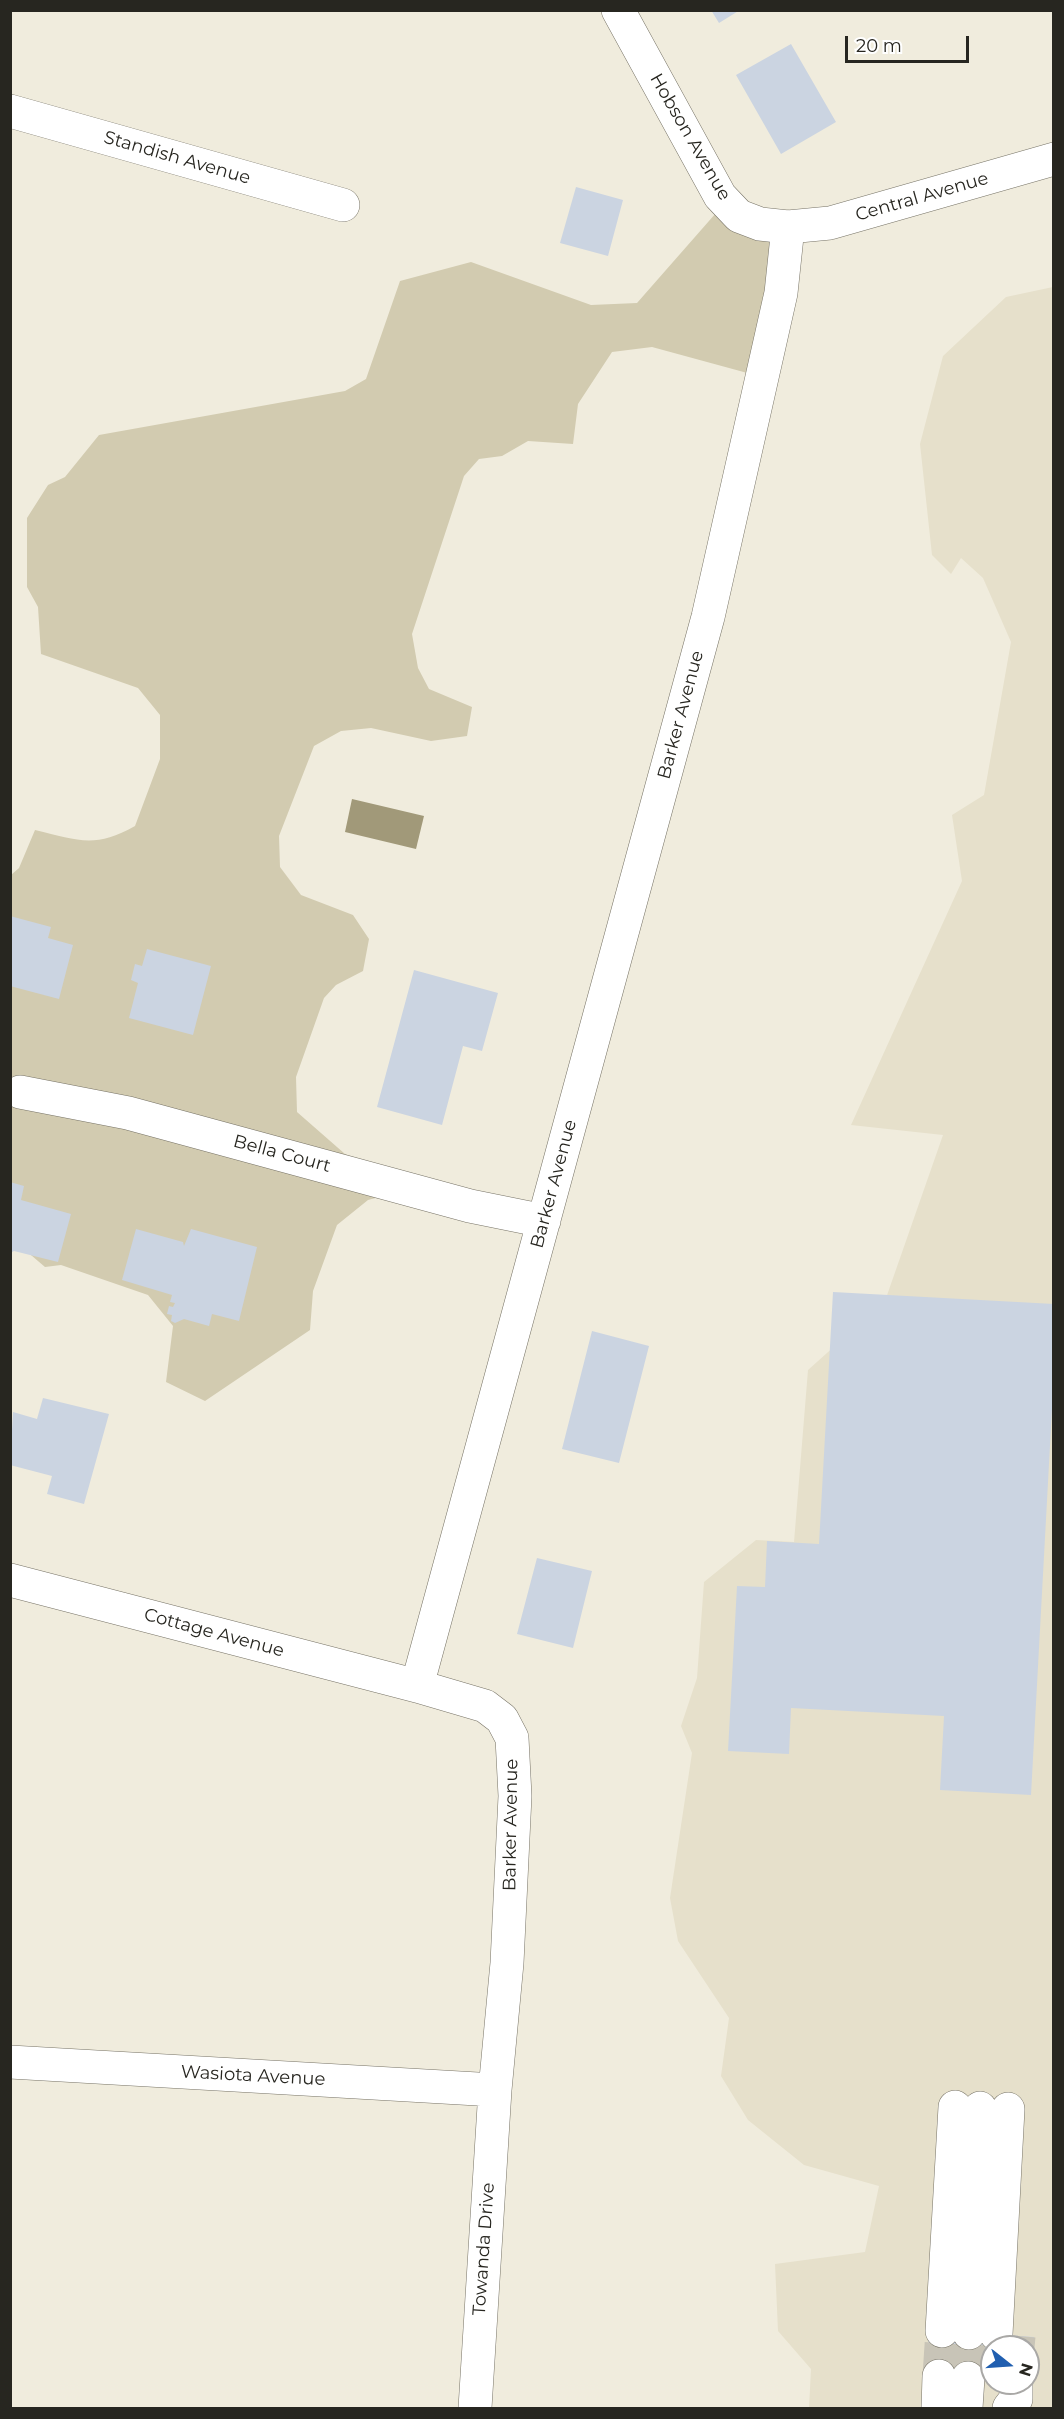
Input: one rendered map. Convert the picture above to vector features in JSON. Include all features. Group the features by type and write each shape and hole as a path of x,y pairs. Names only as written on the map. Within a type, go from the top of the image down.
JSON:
{"street":[{"name":"Hobson Avenue","path":"618,10 720,196 739,216 760,224 788,227"},
{"name":"Standish Avenue","path":"10,111 343,205"},
{"name":"Central Avenue","path":"788,227 830,223 886,209 1053,159"},
{"name":"Barker Avenue","path":"495,2090 507,1963 515,1796 512,1738 502,1719 485,1706 417,1686 708,617 781,293 788,227"},
{"name":"Bella Court","path":"20,1092 128,1113 470,1206 544,1221"},
{"name":"Cottage Avenue","path":"10,1580 417,1686"},
{"name":"Wasiota Avenue","path":"10,2062 495,2090"},
{"name":"Towanda Drive","path":"475,2409 495,2090"},
{"path":"981,2108 999,2270 1021,2300 981,2333 981,2108"},
{"path":"938,2409 967,2387 992,2409"},
{"path":"1009,2409 1016,2395"}],"shaded area":[{"path":"723,205 781,225 751,374 652,347 612,352 578,404 573,444 528,441 502,456 479,459 464,476 412,634 418,668 429,689 472,707 467,736 431,741 371,728 341,731 314,746 279,836 280,867 301,895 353,915 369,939 363,971 336,985 324,998 296,1077 297,1112 345,1154 415,1180 416,1187 368,1200 337,1225 313,1291 310,1330 205,1401 166,1382 173,1326 148,1295 61,1265 45,1267 11,1238 11,875 19,868 35,830 75,839 97,840 108,838 135,826 160,759 160,715 138,688 41,654 38,607 27,587 27,518 48,485 65,477 99,435 345,391 366,379 400,281 471,262 591,305 637,303"},
{"path":"1053,287 1053,2408 809,2408 811,2369 778,2331 775,2264 865,2252 879,2186 804,2165 748,2120 721,2076 729,2018 678,1941 670,1898 692,1753 681,1726 697,1678 704,1582 756,1540 794,1542 808,1370 885,1301 943,1135 851,1125 962,881 952,815 984,795 1011,642 983,578 961,558 951,574 932,555 920,444 943,356 1006,297"},
{"path":"352,799 424,816 416,849 345,832"}],"building":[{"path":"711,10 740,10 719,23"},
{"path":"791,44 836,122 781,154 736,75"},
{"path":"576,187 623,200 608,256 560,243"},
{"path":"10,916 51,927 48,938 73,945 59,999 10,986"},
{"path":"147,949 211,966 193,1035 129,1018 138,983 131,980 135,964 142,966"},
{"path":"414,970 498,993 482,1051 463,1046 442,1125 377,1107"},
{"path":"10,1182 24,1186 21,1200 71,1214 58,1262 14,1251 10,1253"},
{"path":"136,1229 183,1242 184,1246 191,1229 257,1247 239,1321 212,1314 209,1326 184,1319 175,1323 171,1321 172,1315 167,1314 169,1306 173,1307 175,1303 170,1302 172,1295 122,1280"},
{"path":"833,1292 1054,1304 1054,1372 1031,1795 940,1790 944,1716 791,1708 789,1754 728,1751 737,1586 765,1587 767,1541 819,1544"},
{"path":"592,1331 649,1346 619,1463 562,1449"},
{"path":"43,1398 109,1414 84,1504 47,1494 52,1476 10,1465 13,1412 37,1419"},
{"path":"537,1558 592,1571 573,1648 517,1634"},
{"path":"929,2330 1004,2335 980,2335 980,2379 926,2376"}],"tunnel":[{"path":"939,2376 942,2331"},
{"path":"968,2378 969,2333"}]}
